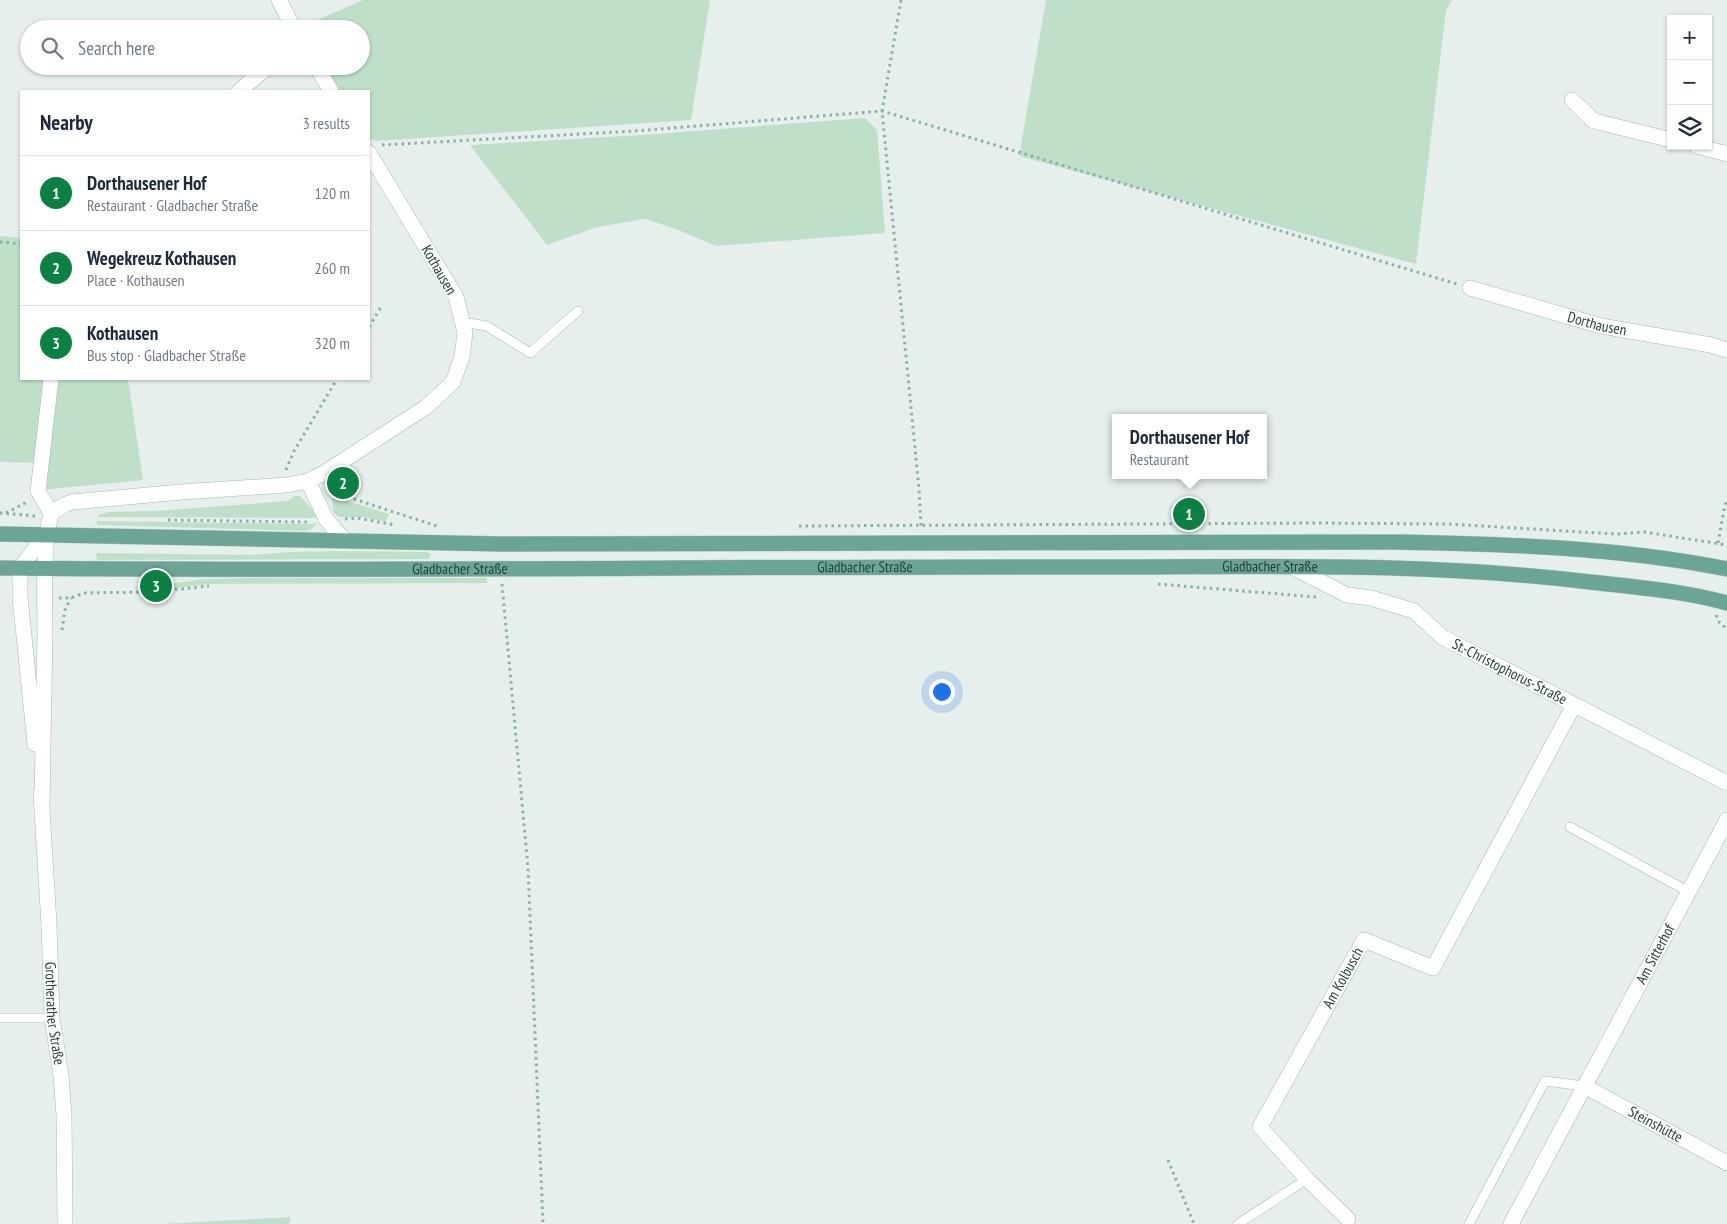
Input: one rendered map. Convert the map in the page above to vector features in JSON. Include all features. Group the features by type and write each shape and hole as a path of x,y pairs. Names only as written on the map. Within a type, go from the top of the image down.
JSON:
{"main road":[{"name":"Gladbacher Straße","path":"0,534 500,544 1393,542 1496,544 1656,558 1727,569"},
{"name":"Gladbacher Straße","path":"0,568 1292,567 1470,570 1535,575 1671,593 1727,603"}],"street":[{"path":"278,0 289,20"},
{"path":"240,90 258,75"},
{"path":"322,75 331,90"},
{"path":"1572,100 1594,121 1667,139"},
{"path":"1712,150 1727,154"},
{"name":"Kothausen","path":"50,515 72,502 181,492 278,486 310,487 324,473 426,407 453,382 462,357 465,333 456,297 370,155"},
{"name":"Dorthausen","path":"1470,288 1601,326 1711,345 1727,350"},
{"path":"20,568 46,534 50,515 38,490 51,380"},
{"path":"310,487 326,519 344,542"},
{"name":"Grotherather Straße","path":"42,804 46,534"},
{"name":"St.-Christophorus-Straße","path":"1292,567 1347,595 1371,598 1414,611 1442,638 1727,783"},
{"name":"Grotherather Straße","path":"20,568 20,602 42,804 52,1018 61,1075 64,1115 65,1224"},
{"name":"Am Kolbusch","path":"1348,1219 1307,1179 1260,1126 1364,940 1434,968 1574,705"},
{"name":"Am Sitterhof","path":"1511,1224 1727,820"},
{"name":"Steinshütte","path":"1584,1086 1727,1163"}],"lane":[{"path":"462,322 487,326 530,352 578,310"},
{"path":"1570,827 1690,892"},
{"path":"0,1018 52,1018"},
{"path":"1469,1224 1545,1081 1584,1086"},
{"path":"1238,1224 1307,1179"}],"path":[{"path":"901,0 882,111 921,525"},
{"path":"370,152 384,144 635,131 882,111 1470,288"},
{"path":"0,242 20,244"},
{"path":"370,325 381,307"},
{"path":"278,486 294,451 336,380"},
{"path":"310,487 445,528 430,528"},
{"path":"5,513 40,496"},
{"path":"1718,544 1724,504 1727,503"},
{"path":"0,513 50,515"},
{"path":"164,520 310,522 326,519 356,518 404,527"},
{"path":"1153,583 1316,597"},
{"path":"493,584 502,584 528,868 542,1224"},
{"path":"61,638 64,610 71,598 84,593 152,592 219,585"},
{"path":"1168,1160 1194,1224"}],"green space":[{"path":"363,0 710,0 691,120 377,141 370,138 370,90 338,90 329,75 370,75 370,20 317,20"},
{"path":"1046,0 1452,0 1446,10 1416,264 1019,156"},
{"path":"865,118 877,130 885,233 716,246 676,229 645,219 597,227 547,245 470,145 642,135"},
{"path":"0,236 20,238 20,380 128,380 143,480 31,491 35,463 0,462"},
{"path":"294,496 300,496 318,516 313,518 98,517 98,515 108,512 156,511 288,501"},
{"path":"332,496 389,514 385,522 364,517 339,517 333,512"},
{"path":"97,521 317,523 312,529 305,531 97,525"},
{"path":"336,551 428,552 431,555 428,559 97,560 96,553 252,555"},
{"path":"487,578 487,583 208,584 170,589 170,584 205,579"},
{"path":"291,1217 289,1224 162,1224"}],"place":[{"name":"Wegekreuz Kothausen","path":"343,483"},
{"name":"Dorthausener Hof","path":"1189,514"},
{"name":"Kothausen","path":"156,586"}]}
